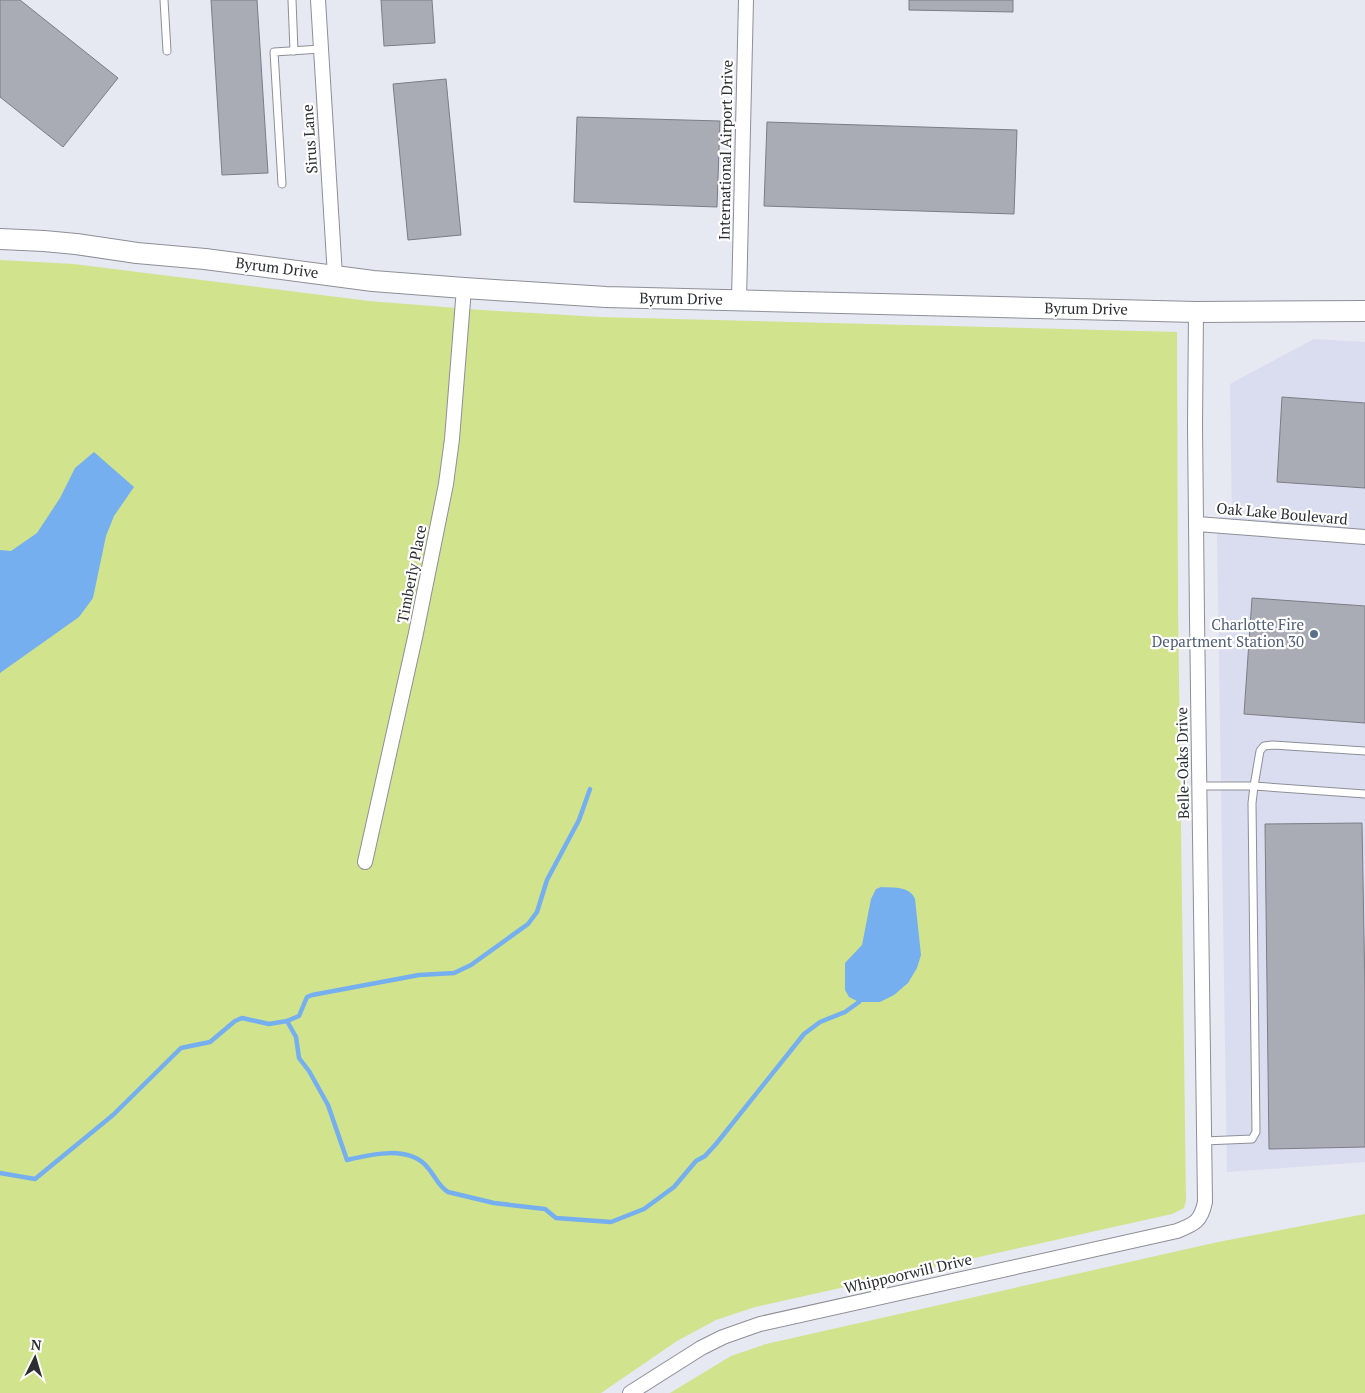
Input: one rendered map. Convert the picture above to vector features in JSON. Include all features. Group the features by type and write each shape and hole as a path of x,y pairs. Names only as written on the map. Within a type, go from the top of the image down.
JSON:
{"street":[{"name":"Sirus Lane","path":"318,0 334,276"},
{"name":"International Airport Drive","path":"739,300 746,0"},
{"name":"Byrum Drive","path":"0,239 76,244 373,281 606,297 1196,312 1365,310"},
{"name":"Timberly Place","path":"365,862 416,633 446,484 452,439 464,288"},
{"name":"Belle-Oaks Drive","path":"1196,312 1196,524 1205,1202 1202,1214"},
{"name":"Oak Lake Boulevard","path":"1196,524 1365,537"},
{"name":"Whippoorwill Drive","path":"630,1393 701,1348 723,1337 760,1324 1177,1231 1196,1222 1202,1214"}],"lane":[{"path":"164,0 167,51"},
{"path":"292,0 294,51"},
{"path":"282,184 274,52 321,49"},
{"path":"1204,1141 1252,1139 1256,1132 1252,803 1260,751 1264,746 1273,744 1365,751"},
{"path":"1199,786 1254,786 1365,794"}],"shaded area":[{"path":"1314,339 1365,342 1365,1162 1227,1172 1217,534 1220,517 1232,518 1230,384"}],"green space":[{"path":"0,260 74,264 369,301 482,310 599,317 1177,332 1178,605 1186,1201 1184,1208 1172,1214 755,1307 716,1320 677,1341 601,1393 0,1393"},
{"path":"1365,1214 1365,1393 670,1393 731,1356 766,1344 1218,1242"}],"water":[{"path":"94,452 134,487 114,516 106,536 93,598 79,617 0,673 0,550 11,551 37,533 60,498 75,468"},
{"path":"881,887 901,888 913,895 921,955 917,968 908,983 894,995 880,1002 859,1002 849,997 845,990 845,963 862,945 871,899 876,889"}],"building":[{"path":"0,0 20,0 118,78 63,147 0,97"},
{"path":"211,0 257,0 268,173 222,175"},
{"path":"381,0 432,0 435,43 384,46"},
{"path":"909,0 1013,0 1013,12 909,10"},
{"path":"446,79 461,235 408,240 393,84"},
{"path":"577,117 720,121 717,207 574,202"},
{"path":"767,122 1017,130 1014,214 764,206"},
{"path":"1282,397 1365,403 1365,488 1277,482"},
{"path":"1252,598 1365,606 1365,723 1244,714"},
{"path":"1362,823 1365,1147 1269,1149 1265,824"}],"waterway":[{"path":"0,1173 35,1179 113,1115 181,1048 210,1042 235,1021 242,1018 269,1024 287,1021 299,1016 307,997 312,995 419,975 454,973 471,965 528,924 537,912 547,880 579,820 590,789"},
{"path":"287,1021 296,1037 299,1058 309,1071 328,1105 347,1160 368,1155 390,1153 411,1156 428,1168 448,1192 494,1203 545,1209 556,1218 611,1222 644,1209 674,1187 696,1161 705,1156 716,1144 804,1034 820,1022 845,1012 859,1002"}],"place":[{"name":"Charlotte Fire Department Station 30","path":"1314,634"}]}
